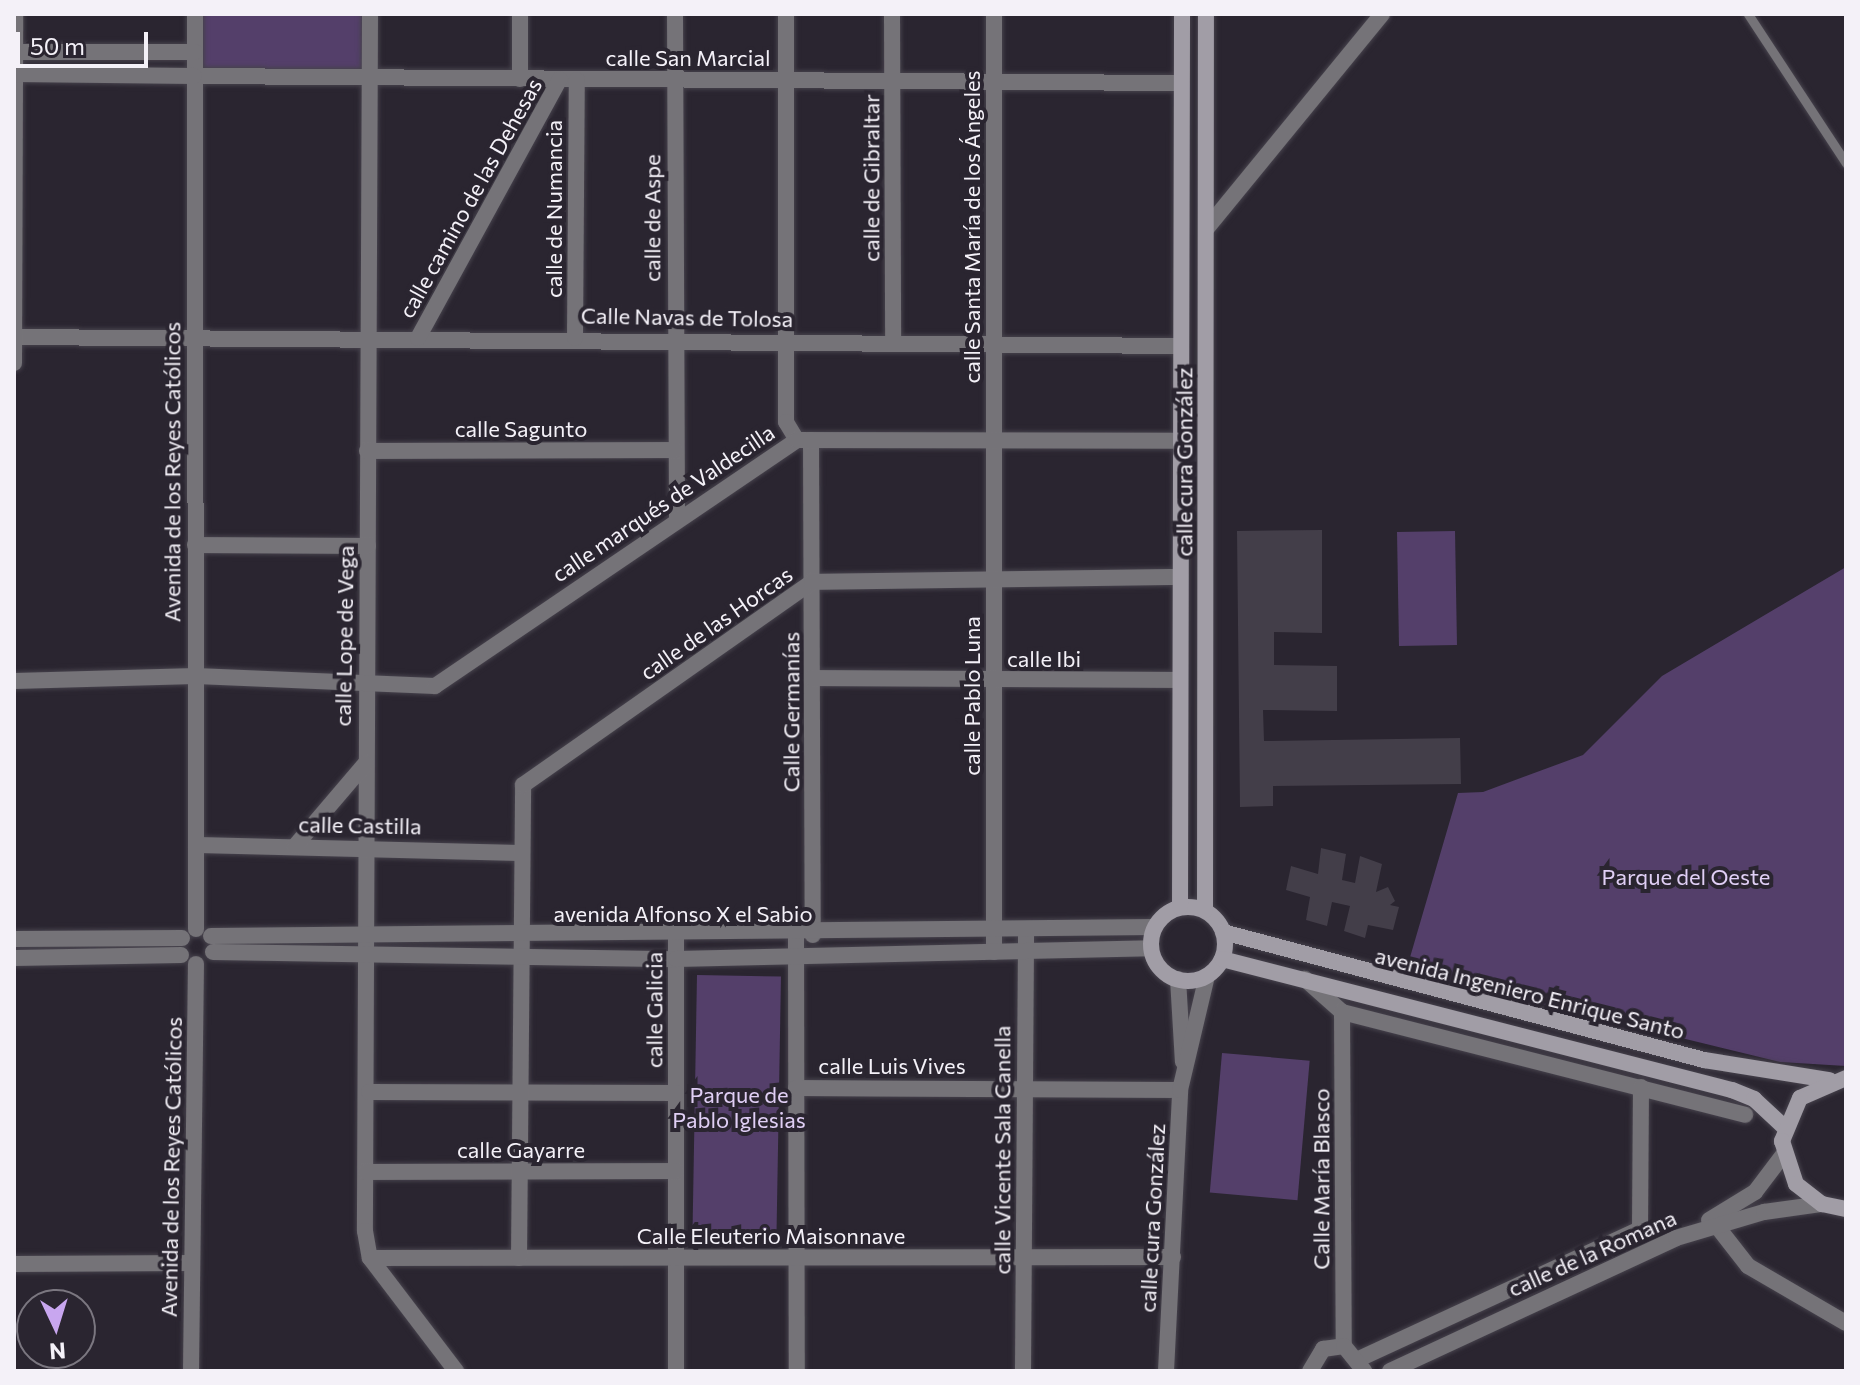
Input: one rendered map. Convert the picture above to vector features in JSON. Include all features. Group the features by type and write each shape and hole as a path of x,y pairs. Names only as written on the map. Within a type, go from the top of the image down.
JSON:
{"main road":[{"name":"calle cura González","path":"1180,907 1182,14"},
{"name":"calle cura González","path":"1205,910 1206,14"},
{"path":"1180,907 1205,910 1223,932 1222,959 1207,976 1178,979 1162,971 1151,948 1154,927 1180,907"},
{"name":"avenida Ingeniero Enrique Santo","path":"1223,932 1704,1060 1837,1079"},
{"name":"avenida Ingeniero Enrique Santo","path":"1222,959 1732,1090 1754,1099 1784,1127"},
{"path":"1837,1079 1800,1098 1784,1127 1783,1155 1796,1184 1822,1204 1846,1209"}],"street":[{"path":"14,363 15,14"},
{"name":"Avenida de los Reyes Católicos","path":"191,1371 190,1263 197,945 193,337 195,14"},
{"name":"calle Lope de Vega","path":"370,14 365,764 369,1092 366,1172 370,1258"},
{"path":"520,14 520,79"},
{"name":"calle de Aspe","path":"675,14 673,339 677,518"},
{"name":"Calle Germanías","path":"786,14 786,422 804,440 812,582 805,935 796,958 797,1371"},
{"name":"calle de Gibraltar","path":"892,14 893,342"},
{"name":"calle Santa María de los Ángeles","path":"994,14 994,441"},
{"path":"1207,228 1382,14"},
{"path":"15,52 195,52"},
{"name":"calle San Marcial","path":"15,74 370,82 520,79 1181,83"},
{"name":"calle camino de las Dehesas","path":"418,338 568,80"},
{"name":"calle de Numancia","path":"568,80 575,338"},
{"name":"Calle Navas de Tolosa","path":"14,337 575,338 1181,346"},
{"name":"calle marqués de Valdecilla","path":"14,681 196,676 435,686 677,518 804,440 1180,441"},
{"name":"calle Pablo Luna","path":"994,441 994,952"},
{"name":"calle Sagunto","path":"367,451 675,450"},
{"path":"195,545 368,546"},
{"name":"calle de las Horcas","path":"519,1258 523,785 812,582 1180,577"},
{"name":"calle Ibi","path":"812,678 1180,680"},
{"path":"295,846 365,764"},
{"name":"calle Castilla","path":"196,845 366,845 522,853"},
{"name":"avenida Alfonso X el Sabio","path":"197,945 367,937 805,935 1154,927"},
{"name":"calle Vicente Sala Canella","path":"1023,1371 1026,930"},
{"name":"calle Galicia","path":"676,936 676,1371"},
{"path":"14,939 197,945"},
{"path":"14,958 197,945"},
{"name":"avenida Alfonso X el Sabio","path":"197,945 367,957 676,959 1151,948"},
{"name":"calle cura González","path":"1166,1371 1180,1090 1207,976"},
{"name":"calle cura González","path":"1178,979 1184,1068"},
{"name":"avenida Ingeniero Enrique Santo","path":"1305,979 1342,1012 1745,1115"},
{"name":"Calle María Blasco","path":"1342,1012 1344,1346"},
{"path":"1641,1087 1640,1229 1654,1249"},
{"name":"calle Luis Vives","path":"796,1088 1180,1090"},
{"path":"369,1092 676,1093"},
{"path":"1676,1238 1755,1192 1783,1155"},
{"name":"calle Gayarre","path":"366,1172 676,1171"},
{"name":"calle de la Romana","path":"1390,1371 1676,1238 1716,1225 1822,1204"},
{"path":"1716,1225 1748,1266 1846,1323"},
{"path":"1310,1371 1323,1349 1344,1346 1362,1365 1640,1229"},
{"name":"Calle Eleuterio Maisonnave","path":"370,1258 1173,1257"},
{"path":"370,1258 456,1371"},
{"path":"14,1264 190,1263"}],"lane":[{"path":"1748,14 1846,163"}],"green space":[{"path":"195,14 370,14 370,76 195,76"},
{"path":"1455,531 1457,645 1399,646 1397,532"},
{"name":"Parque del Oeste","path":"1846,567 1846,1066 1780,1062 1406,971 1458,793 1483,792 1583,755 1662,676"},
{"name":"Parque de Pablo Iglesias","path":"697,975 781,976 776,1238 692,1237"},
{"path":"1222,1053 1310,1061 1297,1200 1210,1192"}],"building":[{"path":"1322,530 1322,633 1274,632 1274,665 1337,666 1337,711 1263,710 1264,741 1460,738 1461,784 1273,786 1273,806 1240,807 1237,531"},
{"path":"1321,848 1346,854 1342,880 1355,883 1360,856 1382,864 1376,892 1388,887 1395,901 1390,905 1399,907 1393,930 1368,925 1365,938 1344,931 1350,906 1332,902 1327,926 1306,920 1310,897 1286,890 1291,866 1318,874"}]}
